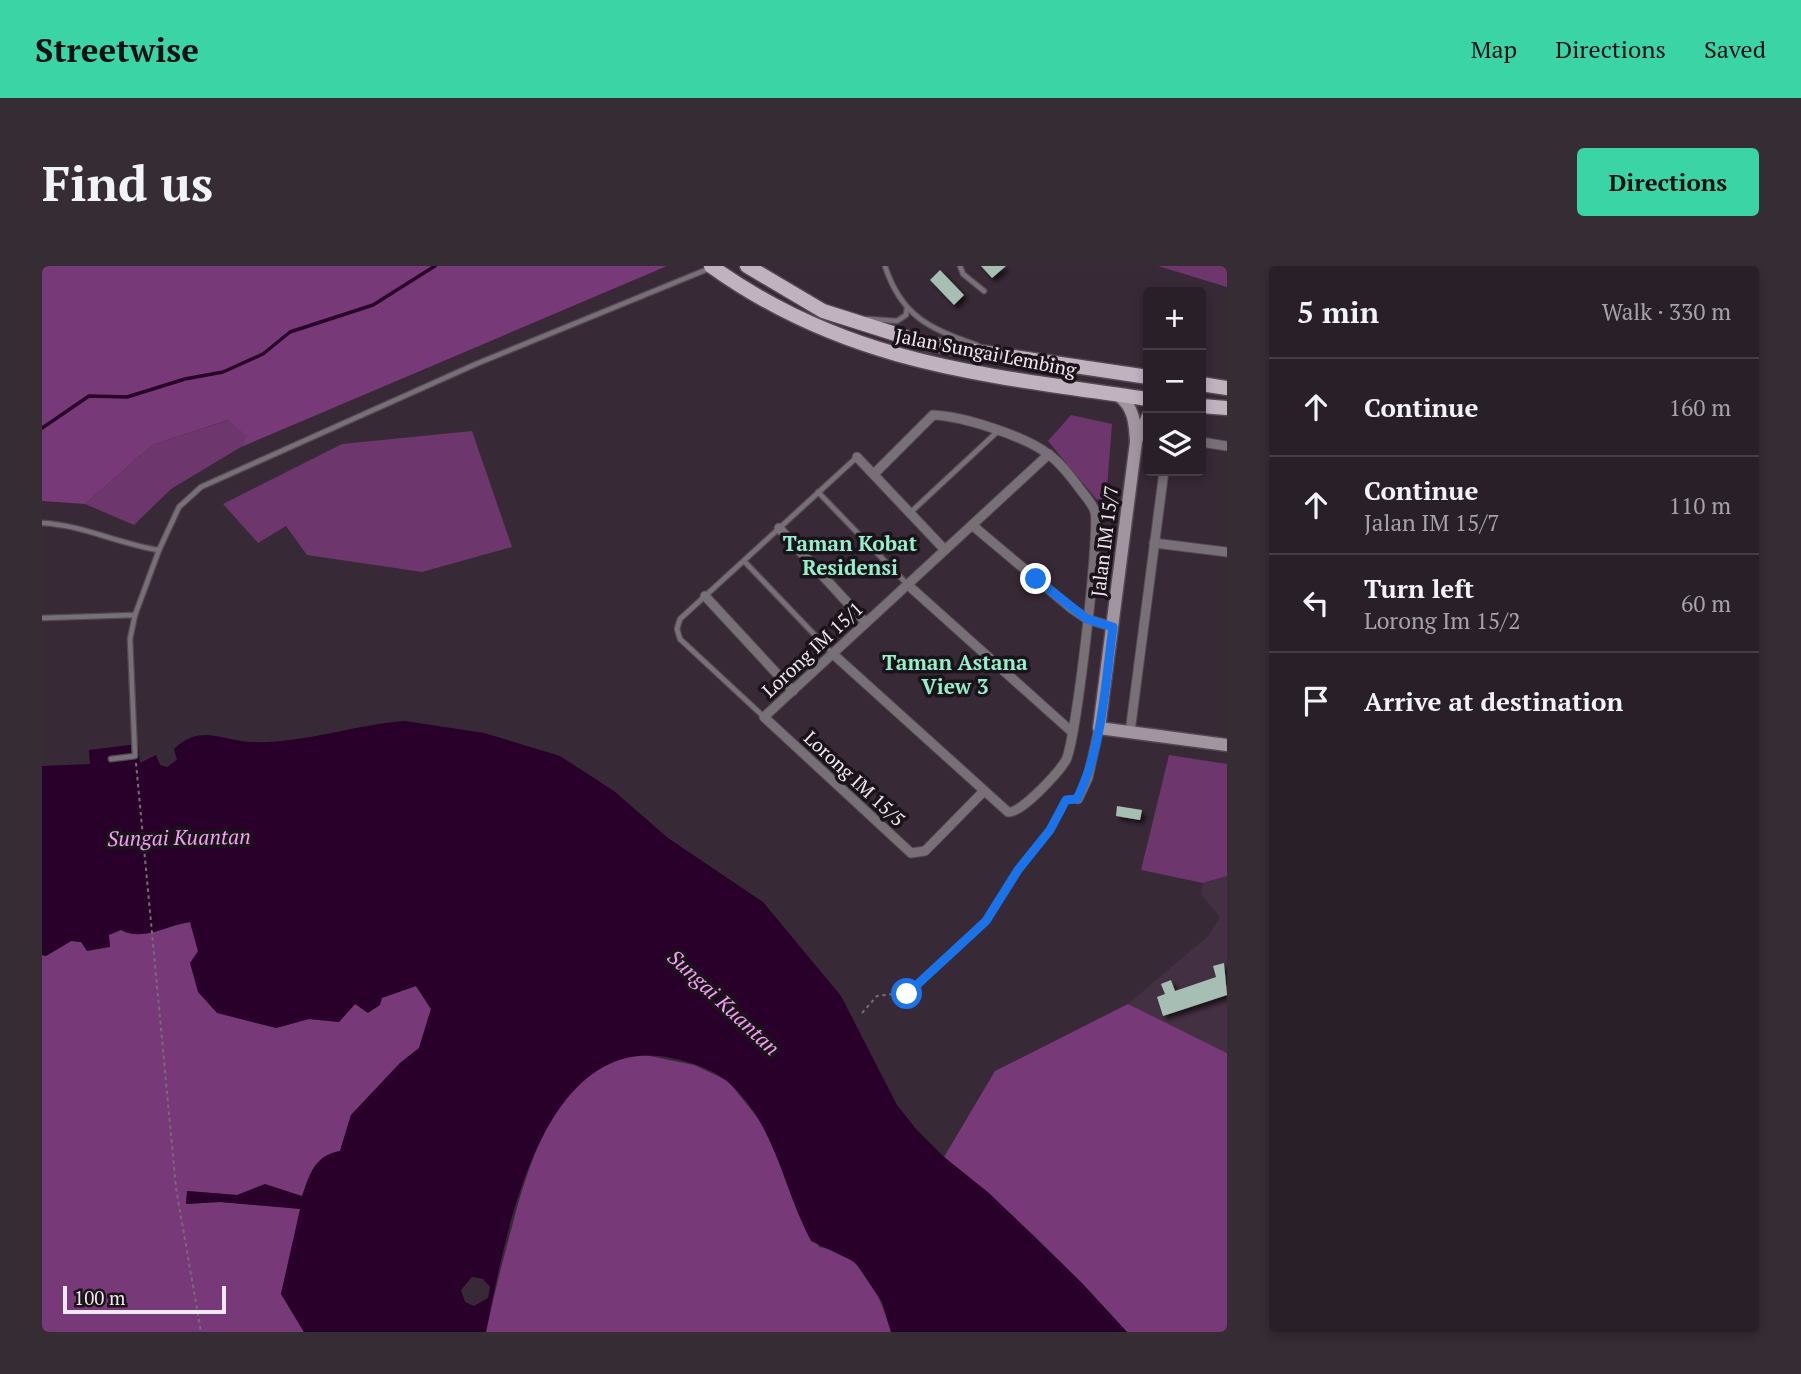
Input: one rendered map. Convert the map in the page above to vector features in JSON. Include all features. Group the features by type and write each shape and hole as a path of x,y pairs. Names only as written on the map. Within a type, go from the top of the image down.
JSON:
{"main road":[{"name":"Jalan Sungai Lembing","path":"712,266 789,313 829,333 877,351 955,369 1143,398"},
{"name":"Jalan Sungai Lembing","path":"747,266 823,311 927,344 1143,376"},
{"path":"1206,385 1227,388"},
{"path":"1206,406 1227,408"}],"street":[{"path":"1118,395 1131,410 1136,442"},
{"path":"833,654 1009,812 1021,810 1065,760 1072,732 1087,619 1095,540 1094,511 1071,477 1049,454 1028,442 948,415 933,415 874,474"},
{"path":"1136,442 1143,427"},
{"name":"Jalan IM 15/7","path":"1077,799 1088,778 1099,728 1136,442"},
{"path":"1206,443 1227,446"},
{"name":"Lorong IM 15/1","path":"764,717 1049,454"},
{"path":"857,457 945,550"},
{"path":"1130,732 1163,476"},
{"path":"972,525 1087,619 1113,627"},
{"path":"779,528 866,623"},
{"path":"1154,543 1227,552"},
{"path":"908,584 1072,732"},
{"path":"705,596 793,691"},
{"name":"Lorong IM 15/5","path":"764,717 907,852 914,854 925,851 984,791"},
{"path":"1099,728 1227,743"}],"lane":[{"path":"111,759 135,756 130,639 135,615 159,550 179,507 201,487 464,369 712,266"},
{"path":"885,266 892,285 907,307 937,332 1021,360"},
{"path":"960,266 963,274 984,291"},
{"path":"850,319 897,321 906,315 907,307"},
{"path":"910,513 997,432"},
{"path":"764,717 680,639 677,629 680,619 857,457"},
{"path":"818,492 908,584"},
{"path":"42,523 70,526 135,547 159,550"},
{"path":"744,561 833,654"},
{"path":"42,618 135,615"}],"path":[{"path":"136,762 176,1188 201,1332"},
{"path":"862,1013 877,996 910,992 959,948 986,921 1018,870 1050,830 1066,800 1077,799"}],"shaded area":[{"path":"42,266 667,266 241,447 247,436 228,420 152,445 85,504 42,501"},
{"path":"1158,266 1227,266 1227,287"},
{"path":"1071,415 1112,424 1106,501 1096,499 1048,441"},
{"path":"229,420 248,436 241,447 171,489 134,525 85,504 152,445"},
{"path":"472,431 512,547 422,572 307,555 286,526 258,543 223,504 342,444"},
{"path":"1169,755 1227,764 1227,876 1203,883 1141,870"},
{"path":"1227,876 1227,1053 1128,1004 1208,936 1220,917 1201,894 1203,883"},
{"path":"190,922 198,951 276,1028 309,1019 339,1022 355,1004 416,986 431,1009 419,1048 400,1063 351,1115 340,1151 324,1157 314,1167 302,1197 265,1185 237,1195 187,1191 186,1204 220,1202 301,1208 281,1294 304,1332 42,1332 42,955 46,956 71,941 81,942 121,930 146,934"},
{"path":"1128,1004 1227,1053 1227,1332 1127,1332 1039,1240 944,1157 995,1071"},
{"path":"640,1054 694,1065 728,1081 761,1122 819,1247 835,1251 858,1267 875,1290 891,1332 486,1332 529,1169 553,1118 569,1096 588,1077 612,1063"}],"water":[{"name":"Sungai Kuantan","path":"405,721 484,733 560,756 614,791 668,838 763,902 841,996 897,1105 916,1129 944,1157 989,1193 1082,1283 1127,1332 891,1332 882,1302 855,1262 811,1241 768,1137 744,1099 728,1082 713,1072 659,1056 617,1061 583,1082 555,1115 533,1156 516,1202 486,1332 304,1332 281,1294 300,1209 220,1202 186,1204 187,1191 237,1195 265,1184 302,1196 314,1167 324,1157 340,1151 351,1115 400,1063 419,1048 431,1009 416,986 382,998 380,1005 368,1013 355,1004 339,1022 309,1019 276,1028 217,1013 198,992 190,963 198,951 190,922 146,934 121,930 109,935 110,947 87,951 81,942 71,941 46,956 42,955 42,766 90,764 89,750 138,744 140,763 156,755 160,765 167,767 177,760 174,749 184,741 201,735 269,742","holes":["472,1277 483,1279 490,1287 488,1298 474,1306 465,1302 461,1290"]}],"building":[{"path":"981,266 1006,266 992,278"},
{"path":"940,270 964,295 954,305 930,280"},
{"path":"1117,806 1142,810 1140,820 1116,816"},
{"path":"1224,963 1227,995 1163,1016 1157,997 1165,994 1161,984 1171,980 1175,991 1216,977 1213,966"}],"waterway":[{"path":"42,428 89,396 127,397 185,379 223,372 263,354 290,332 373,305 435,266"}],"district":[{"name":"Taman Kobat Residensi","path":"850,555"},
{"name":"Taman Astana View 3","path":"955,674"}],"route":[{"path":"907,994 986,921 1018,870 1050,830 1066,800 1070,797 1077,799 1088,778 1099,728 1113,627 1087,619 1036,579"}]}
